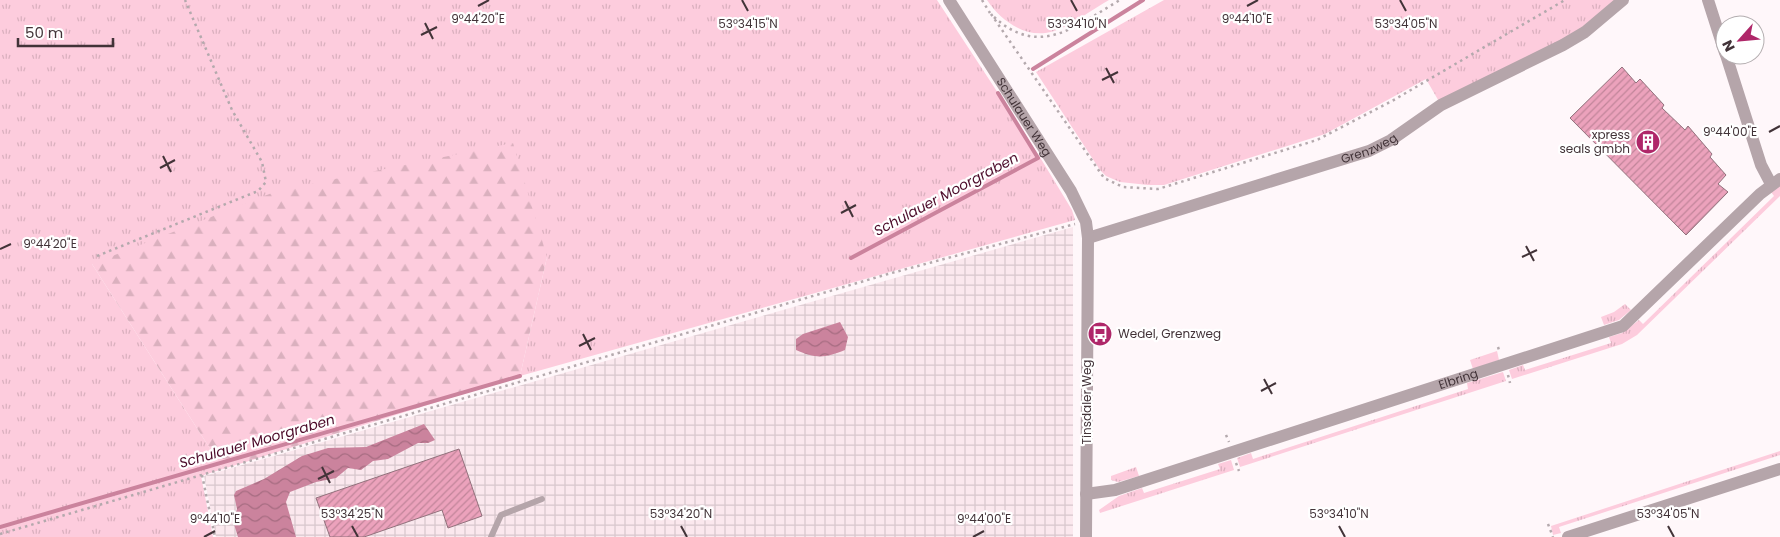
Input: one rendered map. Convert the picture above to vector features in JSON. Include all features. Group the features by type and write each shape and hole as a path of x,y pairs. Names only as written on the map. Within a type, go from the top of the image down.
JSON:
{"street":[{"name":"Schulauer Weg","path":"949,0 1071,191 1086,222 1088,238"},
{"name":"Grenzweg","path":"1088,238 1369,151 1391,140 1441,105 1563,45 1585,32 1623,0"},
{"path":"1708,0 1715,22"},
{"path":"1729,65 1761,165 1775,182"},
{"name":"Elbring","path":"1086,494 1115,490 1623,326 1775,182"},
{"name":"Tinsdaler Weg","path":"1086,537 1088,238"},
{"path":"1568,537 1780,469"}],"lane":[{"path":"490,537 501,515 542,499"}],"path":[{"path":"97,256 258,190 266,182 262,162 232,110 185,0"},
{"path":"982,0 1098,172 1111,183 1122,187 1158,189 1317,140 1392,100 1565,0"},
{"path":"991,14 1007,29 1032,37 1057,36 1120,0"},
{"path":"0,534 869,280 1086,222"},
{"path":"202,475 215,537"},
{"path":"1548,524 1552,537"}],"shaded area":[{"path":"1073,227 1073,537 216,537 204,476"}],"green space":[{"path":"0,0 937,0 1038,154 1072,210 1075,220 520,376 547,257 92,264 223,469 201,476 213,537 0,537"},
{"path":"987,0 1109,0 1068,25 1054,31 1034,33 1016,27 1007,21"},
{"path":"1164,0 1623,0 1585,32 1441,105 1426,79 1325,134 1164,185 1120,182 1106,176 1100,170 1036,72"},
{"path":"513,143 547,257 520,376 223,469 92,264 277,191"},
{"path":"1780,185 1780,196 1637,335 1622,344 1512,379 1509,370 1523,365 1525,370 1611,343 1609,337 1622,333 1639,320 1643,324 1774,196 1771,192"},
{"path":"1625,304 1631,310 1619,320 1604,325 1601,317 1614,312"},
{"path":"1497,351 1499,360 1473,369 1470,360"},
{"path":"1503,372 1506,381 1240,467 1237,458 1251,453 1253,459 1468,389 1467,383"},
{"path":"1780,451 1780,455 1559,527 1561,533 1553,535 1551,526"},
{"path":"1231,460 1234,470 1100,513 1099,510 1119,496 1142,488 1144,493 1220,469 1218,464"},
{"path":"1136,467 1139,476 1118,482 1111,480 1111,476"}],"water":[{"path":"840,322 848,337 845,350 832,355 815,356 796,350 796,339 803,334"},
{"path":"424,424 435,440 428,443 418,443 388,459 373,461 361,470 348,468 336,478 316,482 290,492 286,502 296,537 238,537 233,521 237,509 234,495 236,491 264,479 302,456 328,448 366,447"}],"building":[{"name":"xpress seals gmbh","path":"1622,67 1636,83 1640,79 1664,105 1662,108 1685,130 1688,126 1712,154 1710,157 1726,175 1718,184 1728,192 1686,235 1570,118"},
{"path":"459,449 482,516 448,528 442,510 364,537 330,537 316,498"}],"waterway":[{"name":"Schulauer Moorgraben","path":"1033,69 1143,0"},
{"name":"Schulauer Moorgraben","path":"851,258 1038,158 998,93"},
{"name":"Schulauer Moorgraben","path":"0,527 520,376"}],"place":[{"name":"xpress seals gmbh","path":"1648,142"},
{"name":"Wedel, Grenzweg","path":"1100,334"}]}
